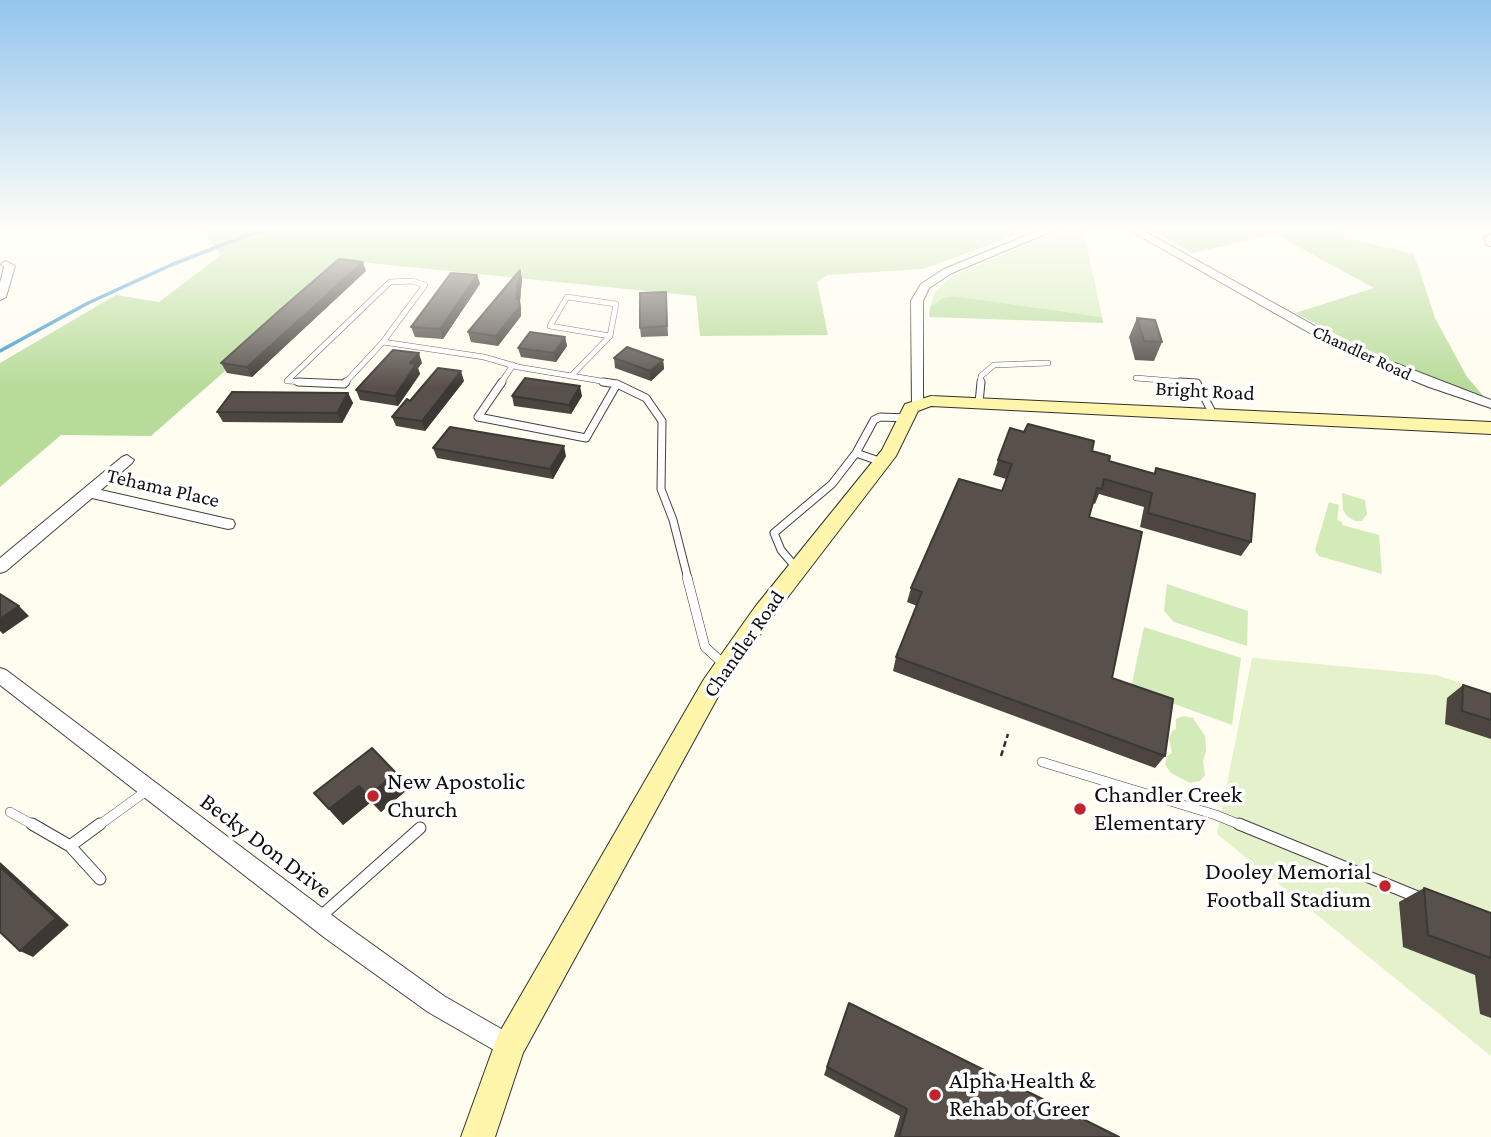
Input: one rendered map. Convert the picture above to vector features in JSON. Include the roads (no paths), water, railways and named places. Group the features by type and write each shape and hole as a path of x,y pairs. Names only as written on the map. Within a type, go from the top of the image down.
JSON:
{"street":[{"path":"0,297 6,280"},
{"path":"912,411 918,301 925,286 934,280"},
{"name":"Chandler Road","path":"1224,280 1348,349 1433,384 1491,404"},
{"name":"Bright Road","path":"912,411 931,401 1491,428"},
{"name":"Chandler Road","path":"478,1137 509,1046 726,666 882,462 912,411"},
{"path":"0,568 127,460"},
{"name":"Tehama Place","path":"89,492 228,524"},
{"name":"Becky Don Drive","path":"0,675 318,919 436,1004 509,1046"}],"lane":[{"path":"412,281 425,285 383,342 344,384 286,381 390,282 412,281"},
{"path":"571,376 610,336 616,304 567,297 550,326 610,336"},
{"path":"383,342 484,357 617,384 646,398 662,421 661,489 673,520 705,648 726,666"},
{"path":"979,403 981,376 994,365 1048,363"},
{"path":"513,365 478,417 586,438 617,384"},
{"path":"1136,378 1197,383 1213,414"},
{"path":"798,570 781,550 774,533 832,484 856,453 874,421 880,417 912,411"},
{"path":"856,453 882,462"},
{"path":"1042,762 1216,815 1430,901"},
{"path":"70,846 149,789"},
{"path":"10,812 70,846 100,878"},
{"path":"318,919 419,828"}],"waterway":[{"path":"0,351 88,303 138,280"}],"place":[{"name":"New Apostolic Church","path":"373,796"},
{"name":"Chandler Creek Elementary","path":"1080,809"},
{"name":"Dooley Memorial Football Stadium","path":"1385,886"},
{"name":"Alpha Health & Rehab of Greer","path":"935,1095"}]}
